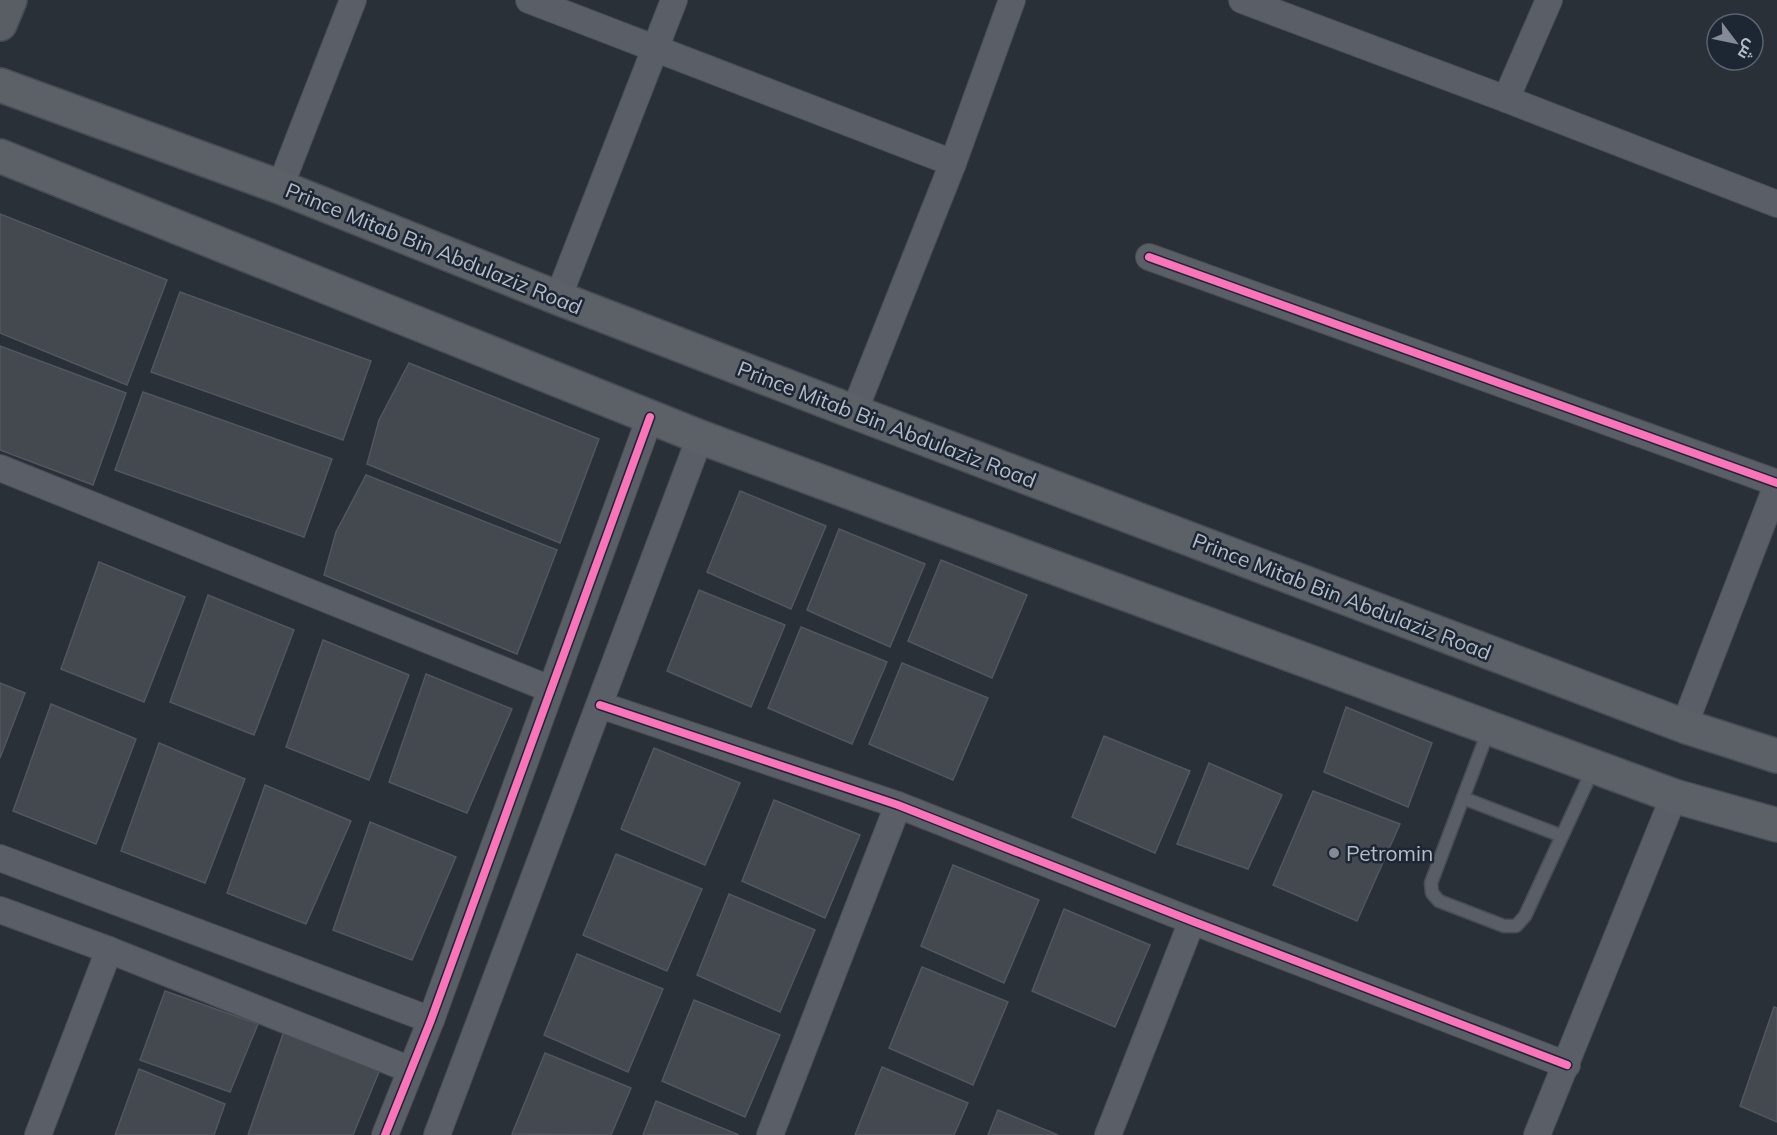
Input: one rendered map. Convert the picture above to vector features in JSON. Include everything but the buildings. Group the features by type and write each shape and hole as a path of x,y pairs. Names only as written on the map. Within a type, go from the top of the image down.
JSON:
{"main road":[{"name":"Prince Mitab Bin Abdulaziz Road","path":"0,85 280,187 558,298 854,412 1684,726 1777,756"},
{"path":"0,156 700,437 1674,796 1777,825"}],"street":[{"path":"0,24 10,0"},
{"path":"280,187 353,0"},
{"path":"529,0 953,163"},
{"path":"558,298 674,0"},
{"path":"854,412 953,163 1012,0"},
{"path":"1242,0 1777,204"},
{"path":"1506,99 1549,0"},
{"path":"1149,257 1777,484 1684,726"},
{"path":"385,1135 431,1020 650,417"},
{"path":"437,1135 700,437"},
{"path":"0,468 550,689"},
{"path":"600,705 898,805 1567,1065"},
{"path":"1537,1135 1674,796"},
{"path":"770,1135 898,805"},
{"path":"0,858 431,1020"},
{"path":"0,910 109,950 411,1070"},
{"path":"1108,1135 1192,921"},
{"path":"38,1135 109,950"}],"lane":[{"path":"1489,728 1431,883 1432,893 1439,901 1504,926 1516,926 1525,916 1594,766"},
{"path":"1463,798 1562,836"}],"cycle path":[{"path":"1149,257 1777,483"},
{"path":"385,1135 431,1020 650,417"},
{"path":"600,705 898,805 1567,1065"}],"place":[{"name":"Petromin","path":"1334,853"}]}
